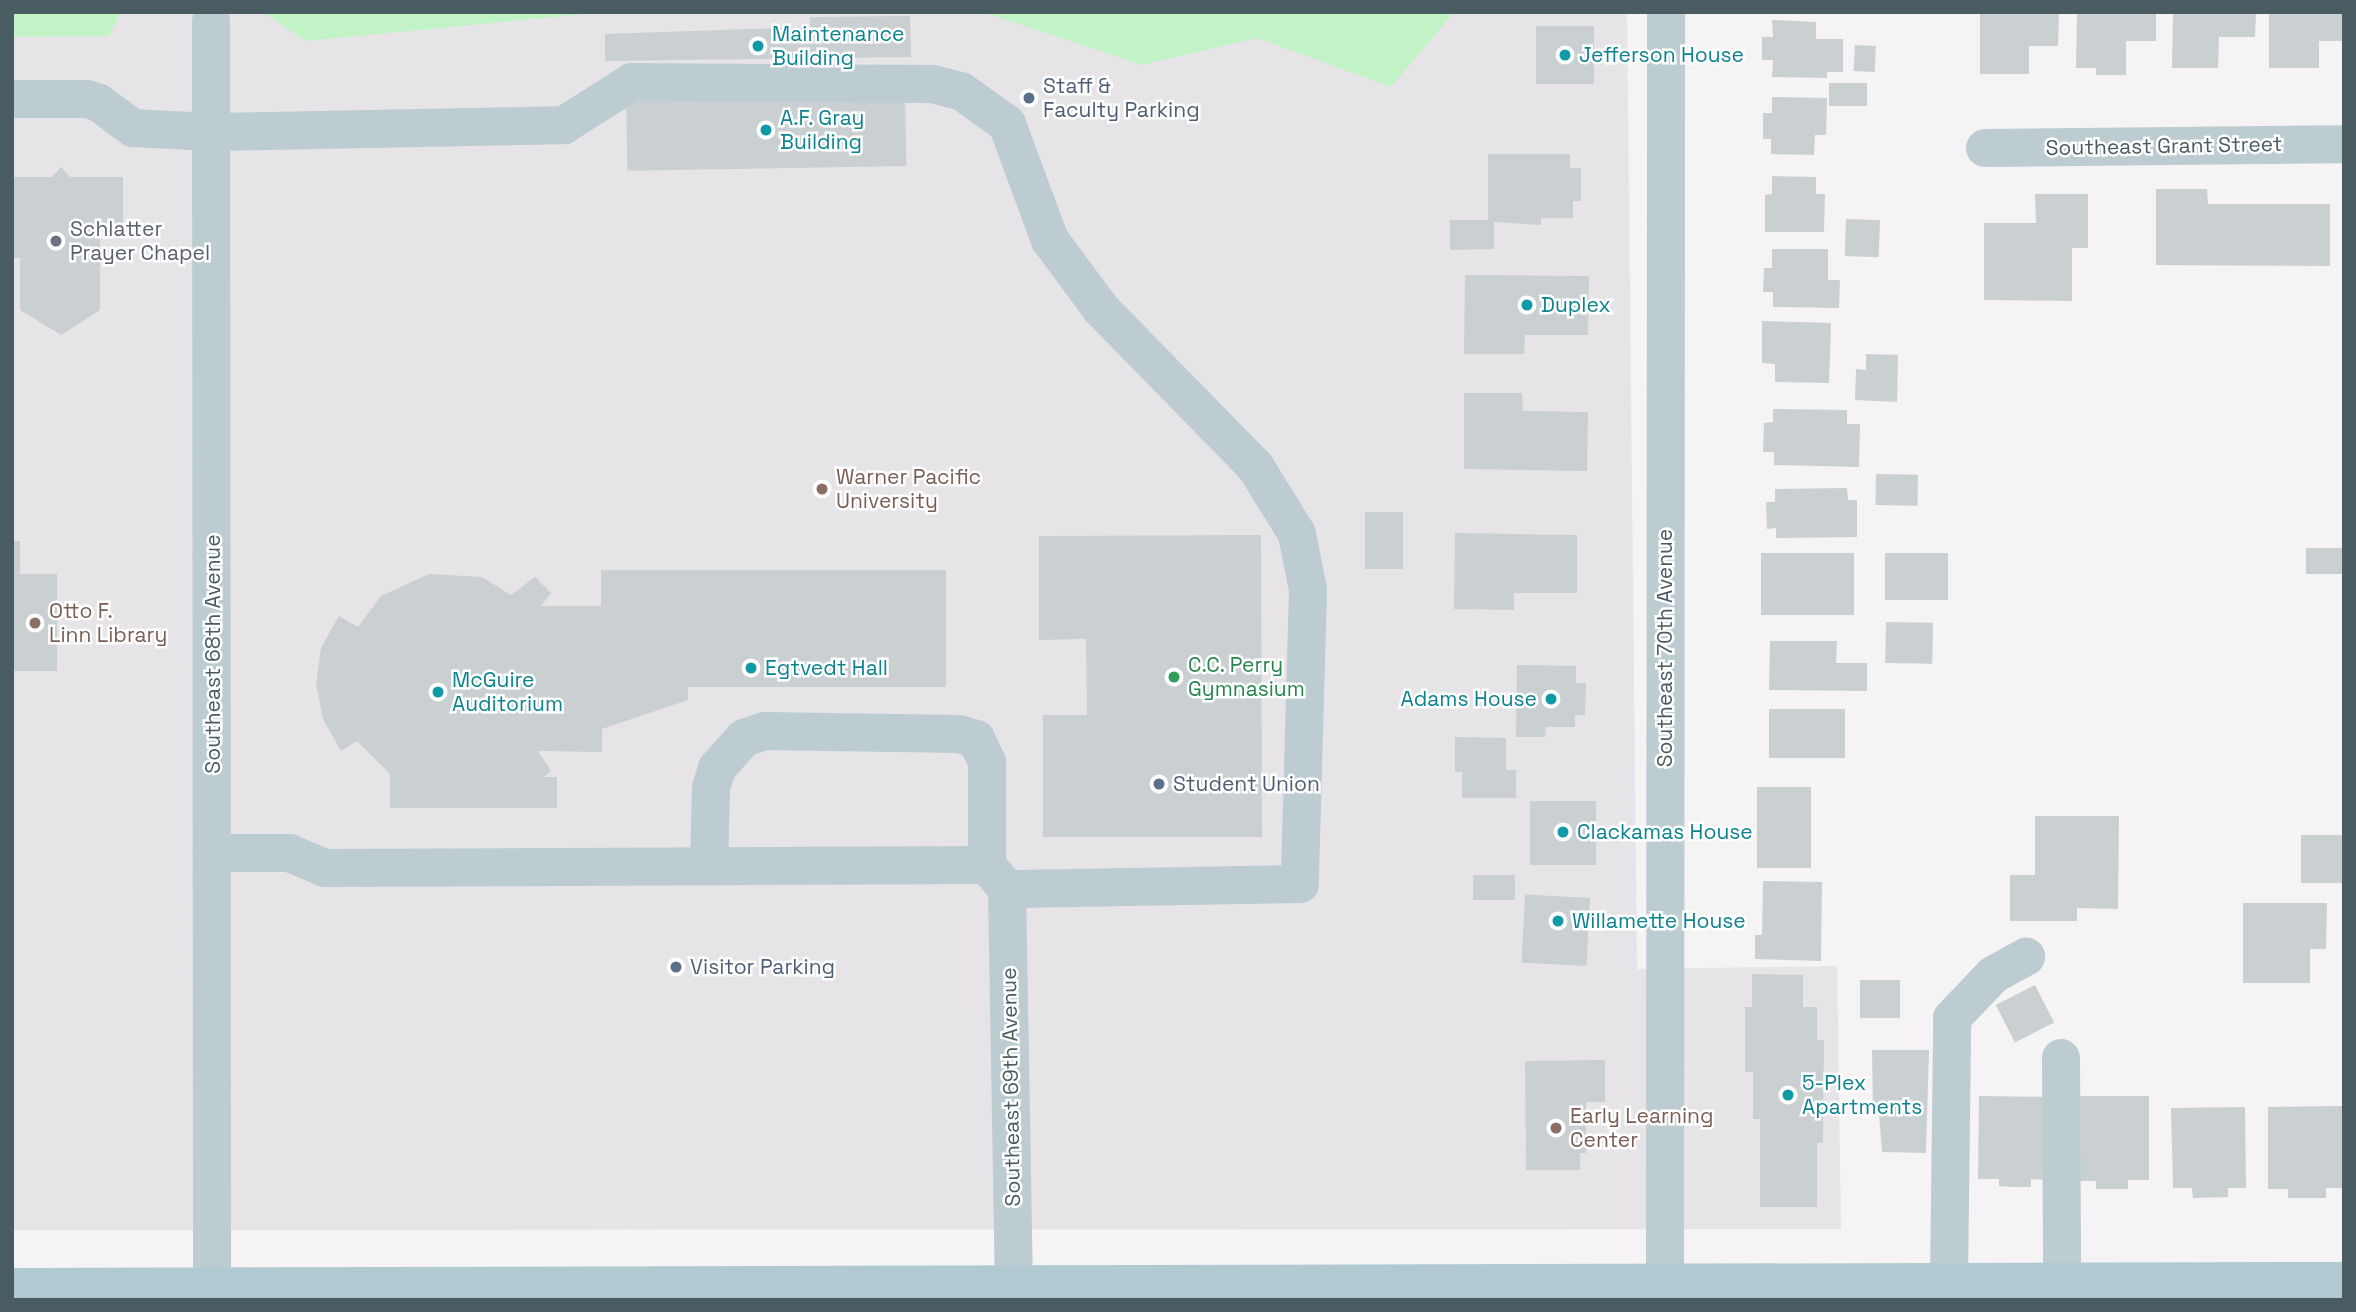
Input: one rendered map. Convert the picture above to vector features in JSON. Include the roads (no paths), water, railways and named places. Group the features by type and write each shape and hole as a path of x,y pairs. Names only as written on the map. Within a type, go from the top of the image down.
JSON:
{"main road":[{"path":"12,1287 64,1293 212,1287 599,1293 1014,1284 1263,1292 1665,1283 2062,1282 2152,1291 2344,1281"}],"street":[{"name":"Southeast 70th Avenue","path":"1665,1283 1666,13"},
{"name":"Southeast 68th Avenue","path":"211,21 214,853 212,1287"},
{"path":"12,100 87,99 99,103 133,128 211,132 564,125 632,82 932,84 961,92 1006,124 1050,240 1101,309 1255,466 1297,534 1308,590 1300,884 997,877 709,866 326,868 290,853 214,853"},
{"name":"Southeast Grant Street","path":"1984,148 2344,144"},
{"name":"Southeast 69th Avenue","path":"709,866 711,788 716,768 744,738 764,731 959,734 976,739 987,762 997,877 1014,1284"},
{"path":"1949,1282 1948,1064 1952,1018 1993,975 2026,957"},
{"path":"2061,1058 2062,1282"}],"place":[{"name":"Maintenance Building","path":"758,46"},
{"name":"Jefferson House","path":"1565,55"},
{"name":"Staff & Faculty Parking","path":"1029,98"},
{"name":"A.F. Gray Building","path":"766,130"},
{"name":"Schlatter Prayer Chapel","path":"56,241"},
{"name":"Duplex","path":"1527,305"},
{"name":"Warner Pacific University","path":"822,489"},
{"name":"Otto F. Linn Library","path":"35,623"},
{"name":"Egtvedt Hall","path":"751,668"},
{"name":"C.C. Perry Gymnasium","path":"1174,677"},
{"name":"McGuire Auditorium","path":"438,692"},
{"name":"Adams House","path":"1551,699"},
{"name":"Student Union","path":"1159,784"},
{"name":"Clackamas House","path":"1563,832"},
{"name":"Willamette House","path":"1558,921"},
{"name":"Visitor Parking","path":"676,967"},
{"name":"5-Plex Apartments","path":"1788,1095"},
{"name":"Early Learning Center","path":"1556,1128"}]}
